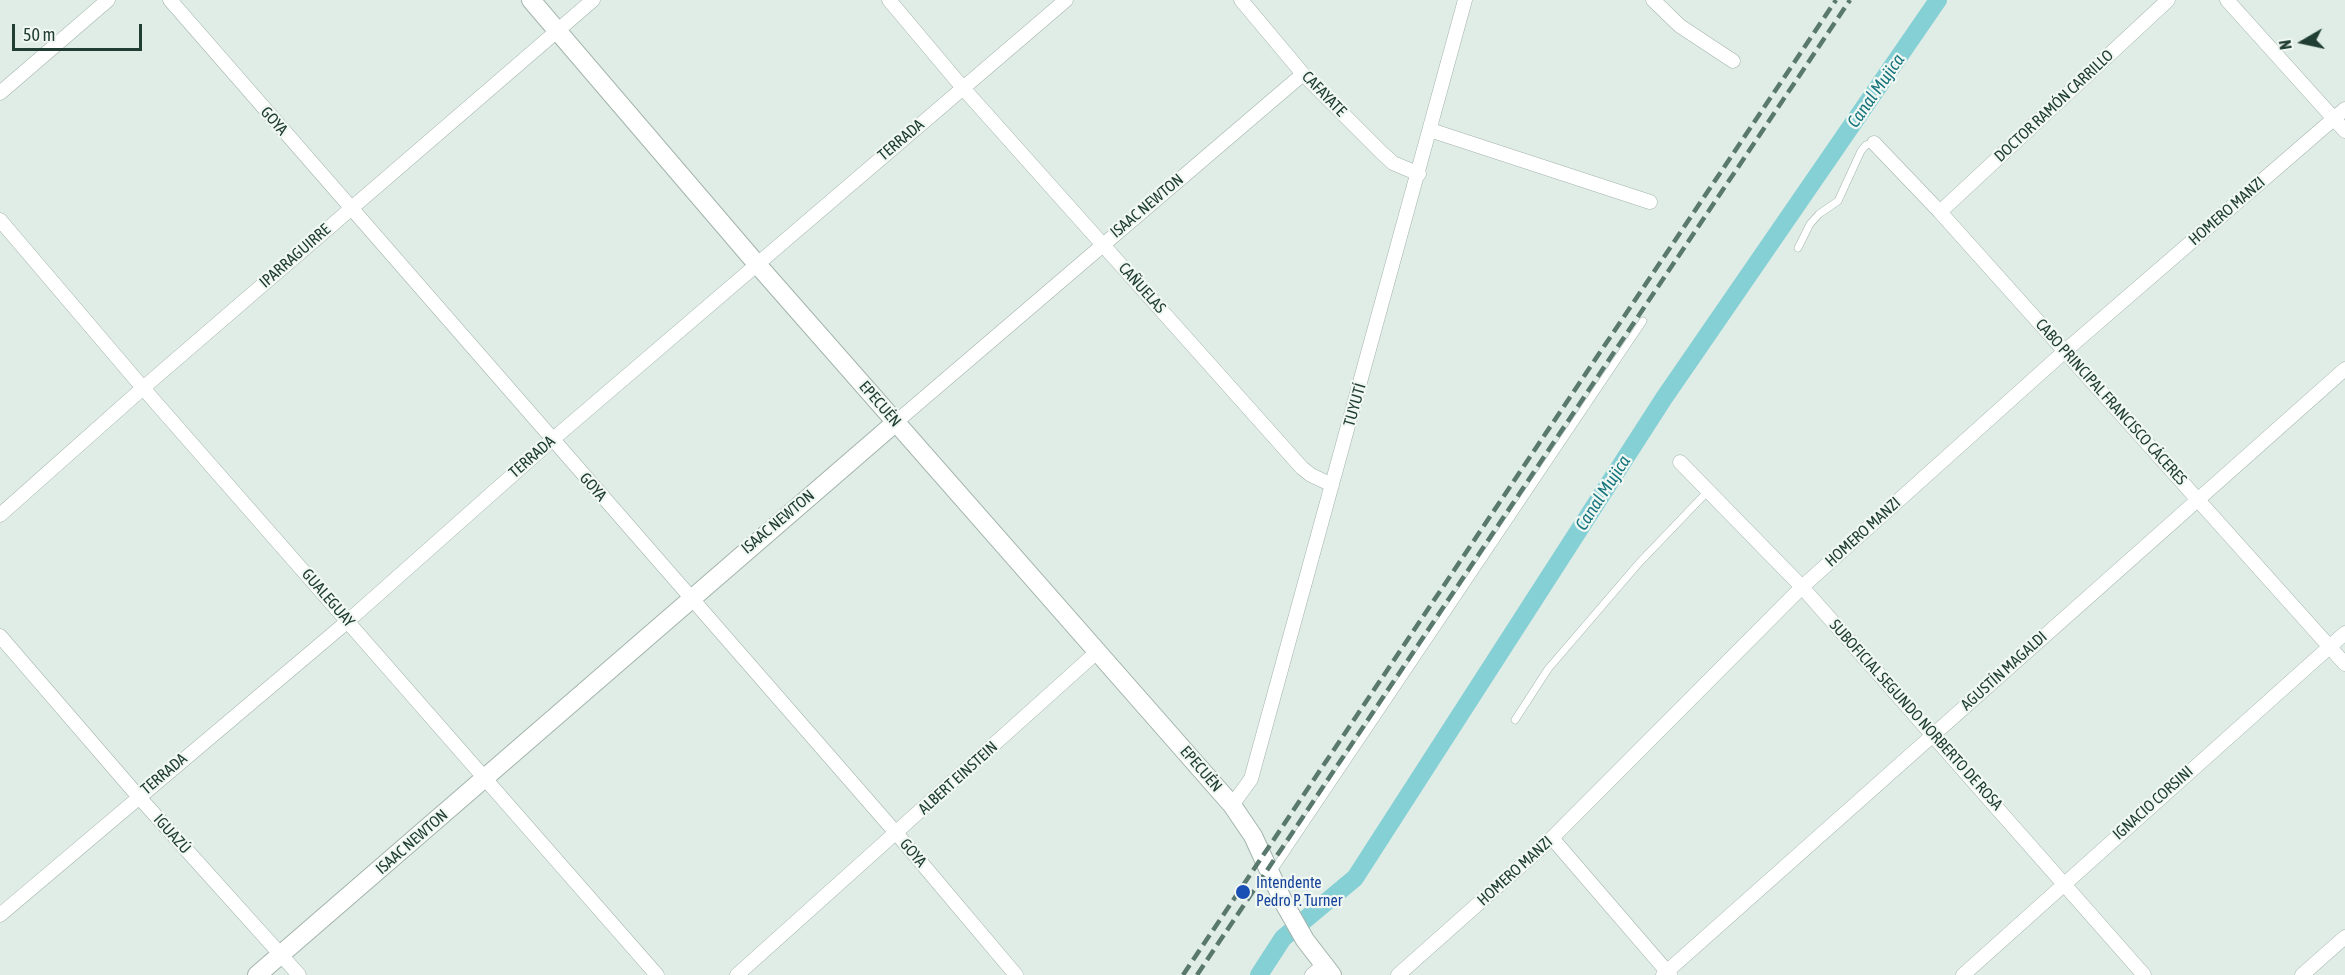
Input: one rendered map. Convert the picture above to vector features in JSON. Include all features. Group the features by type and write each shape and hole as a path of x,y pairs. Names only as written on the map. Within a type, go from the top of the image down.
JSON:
{"street":[{"path":"0,93 108,0"},
{"name":"GOYA","path":"170,0 897,834 1016,975"},
{"name":"EPECUÉN","path":"531,0 756,263 1232,805 1253,836 1269,876 1323,971"},
{"name":"IPARRAGUIRRE","path":"0,515 143,388 593,0"},
{"name":"CAÑUELAS","path":"889,0 963,88 1302,468 1332,485"},
{"name":"TERRADA","path":"0,915 138,796 348,621 756,263 1066,0"},
{"name":"CAFAYATE","path":"1242,0 1303,74 1381,152 1393,163 1419,174"},
{"name":"TUYUTÍ","path":"1232,805 1251,779 1465,0"},
{"path":"1653,0 1680,26 1733,61"},
{"name":"DOCTOR RAMÓN CARRILLO","path":"1940,212 2168,0"},
{"path":"2227,0 2345,131"},
{"name":"ISAAC NEWTON","path":"257,975 486,779 690,598 1303,74"},
{"name":"HOMERO MANZI","path":"1398,975 1552,838 1802,587 2065,351 2345,109"},
{"path":"1430,130 1650,202"},
{"name":"CABO PRINCIPAL FRANCISCO CÁCERES","path":"1874,143 1940,212 2345,664"},
{"name":"GUALEGUAY","path":"0,220 143,388 657,975"},
{"name":"AGUSTÍN MAGALDI","path":"1667,974 2345,369"},
{"name":"SUBOFICIAL SEGUNDO NORBERTO DE ROSA","path":"1680,462 1802,587 1934,734 2144,975"},
{"name":"IGNACIO CORSINI","path":"1963,975 2063,883 2345,633"},
{"name":"IGUAZÚ","path":"0,636 138,796 299,975"},
{"name":"ALBERT EINSTEIN","path":"737,975 897,834 1098,651"},
{"path":"1552,838 1667,974"},
{"path":"2302,975 2345,937"}],"lane":[{"path":"1798,248 1810,224 1819,214 1838,201 1866,145 1874,143"},
{"path":"1269,876 1643,321"},
{"path":"1515,720 1548,669 1639,563 1709,490"}],"waterway":[{"name":"Canal Mujica","path":"1259,975 1283,938 1355,878 1664,398 1938,0"}],"railway":[{"path":"1183,975 1836,0"},
{"path":"1197,975 1850,0"}],"place":[{"name":"Intendente Pedro P. Turner","path":"1243,892"}]}
